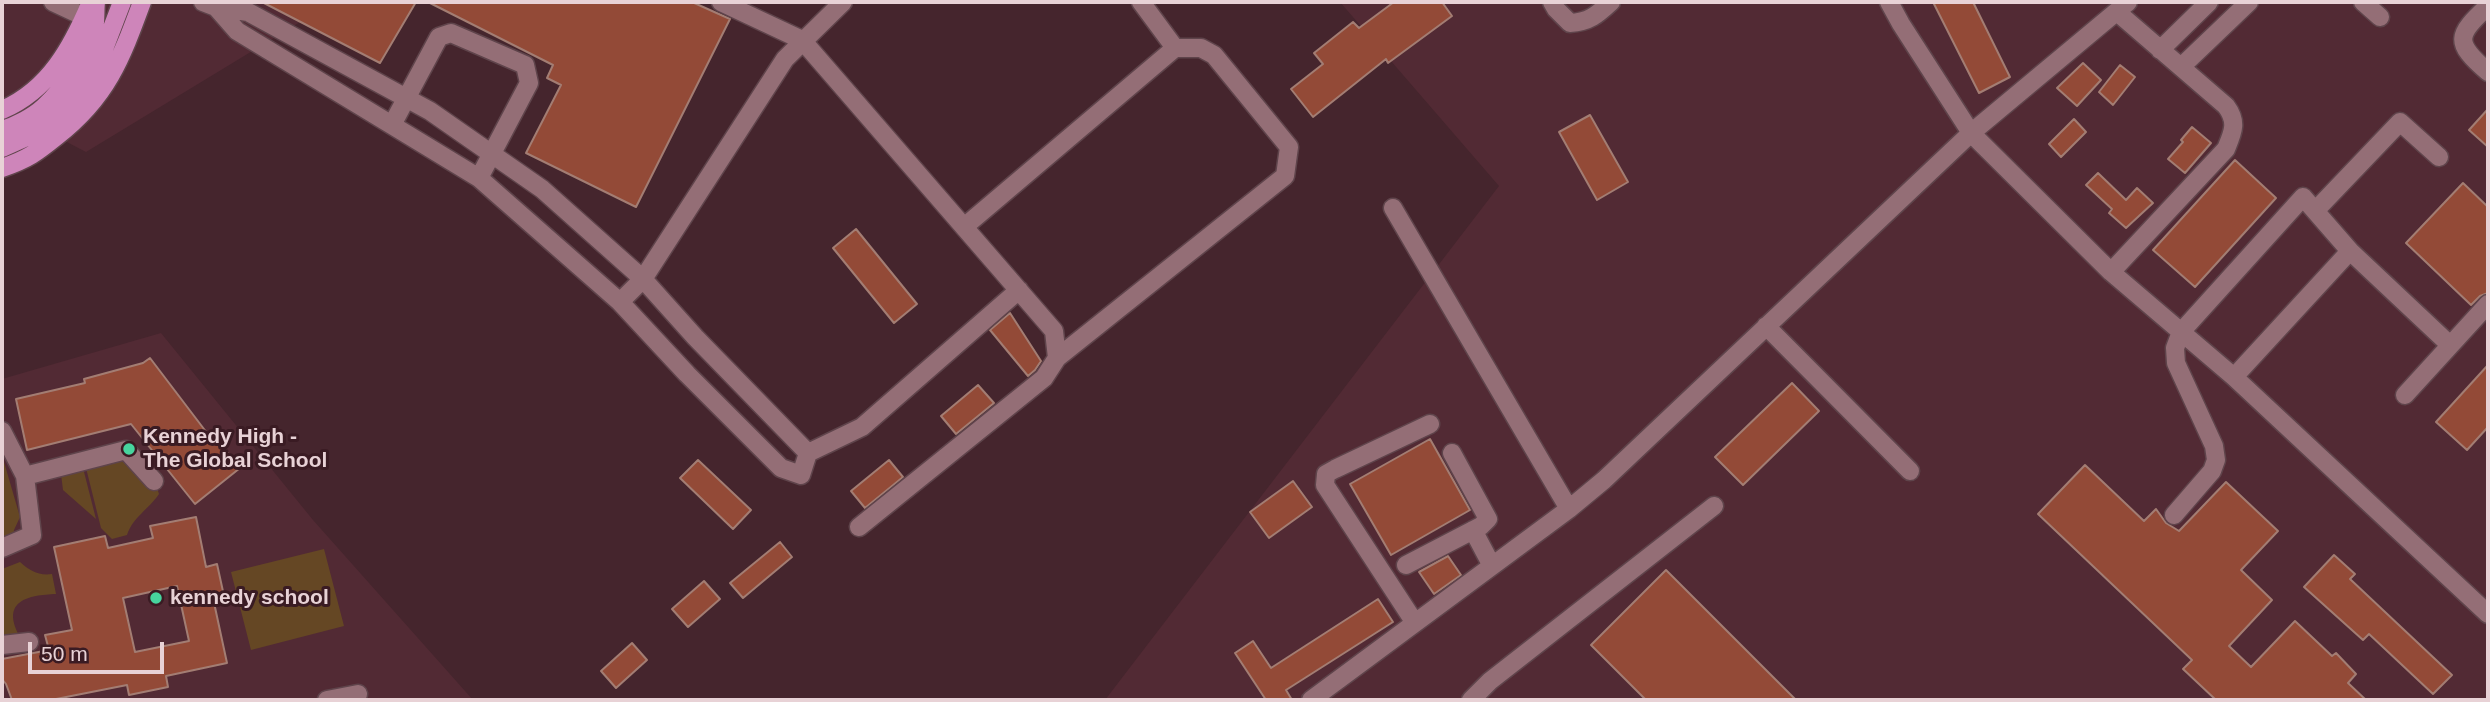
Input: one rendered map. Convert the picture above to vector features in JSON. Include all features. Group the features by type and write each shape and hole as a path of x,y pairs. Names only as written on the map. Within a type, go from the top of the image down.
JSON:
{"main road":[{"path":"2,148 31,135 73,100 99,62 122,2"},
{"path":"2,168 27,160 81,117 103,90 123,55 142,2"},
{"path":"2,131 44,107 84,55 94,29 91,7"},
{"path":"5,104 27,98 48,76 68,51 91,7"}],"street":[{"path":"53,2 91,7"},
{"path":"721,2 802,40 1054,331 1057,358"},
{"path":"620,302 643,279 785,59 843,2"},
{"path":"1141,2 1175,48"},
{"path":"1552,2 1570,23 1578,23 1586,22 1611,2"},
{"path":"1889,2 1971,133 2111,272 2234,377 2488,614"},
{"path":"2160,50 2208,2"},
{"path":"2181,67 2249,2"},
{"path":"2362,2 2380,17"},
{"path":"213,4 250,7 430,111 542,189 643,279 695,337 808,453"},
{"path":"213,4 237,31 480,178 620,302 782,468 801,475 808,453 862,427 1019,290"},
{"path":"2488,6 2463,31 2462,39 2464,46 2488,72"},
{"path":"237,31 250,7"},
{"path":"1311,700 1569,509 1604,480 1971,133 2122,7 2160,50 2226,106 2232,115 2235,128 2226,149 2111,272"},
{"path":"392,125 439,37 451,33 525,65 529,83 480,178"},
{"path":"859,527 1044,378 1057,358 1284,176 1289,146 1214,55 1201,48 1175,48 964,227"},
{"path":"2315,211 2400,122 2439,157"},
{"path":"2174,515 2212,471 2216,460 2214,446 2176,363 2175,348 2181,332 2303,197 2350,251 2450,345"},
{"path":"1393,208 1569,509"},
{"path":"2234,377 2350,251"},
{"path":"2404,395 2488,304"},
{"path":"1766,326 1910,471"},
{"path":"1415,623 1325,485 1326,474 1430,424"},
{"path":"2,431 25,476 32,535 2,548"},
{"path":"25,476 126,450 154,481"},
{"path":"1406,565 1486,523 1487,515 1452,453"},
{"path":"1471,700 1490,681 1714,506"},
{"path":"1473,530 1492,566"},
{"path":"2,645 29,642"},
{"path":"327,700 358,694"}],"shaded area":[{"path":"2,2 333,2 86,152 2,108"},
{"path":"1340,2 2488,2 2488,700 1105,700 1499,186"},
{"name":"Kennedy High - The Global School","path":"161,333 313,520 473,700 2,700 2,379"},
{"path":"2,455 20,517 12,542 2,545"},
{"path":"122,455 157,488 159,494 133,523 127,535 112,539 101,528 85,464"},
{"path":"82,464 96,519 63,490 61,474"},
{"path":"324,549 344,626 251,650 231,572"},
{"path":"20,562 35,572 52,574 56,594 27,598 20,602 13,614 19,635 2,637 2,569"}],"building":[{"path":"262,2 416,2 380,63"},
{"path":"428,2 692,2 730,19 636,207 526,153 561,85 547,78 553,65"},
{"path":"1394,2 1442,2 1452,16 1388,63 1386,59 1313,117 1291,89 1323,64 1314,53 1353,22 1359,28"},
{"path":"1933,2 1973,2 2010,77 1979,93"},
{"path":"2083,63 2101,80 2077,106 2057,88"},
{"path":"2120,65 2135,77 2113,105 2099,92"},
{"path":"2488,109 2488,147 2469,130"},
{"path":"1590,115 1628,182 1597,200 1559,132"},
{"path":"2074,119 2086,132 2061,157 2049,144"},
{"path":"2192,127 2211,143 2185,173 2168,159"},
{"path":"2235,160 2276,198 2195,287 2153,250"},
{"path":"2098,173 2126,200 2137,188 2153,203 2126,228 2109,213 2112,209 2086,185"},
{"path":"2463,183 2488,207 2488,293 2480,296 2471,305 2406,243"},
{"path":"856,229 917,304 894,323 833,248"},
{"path":"1010,313 1041,361 1028,376 990,330"},
{"path":"150,358 207,433 210,431 240,468 195,504 131,424 27,450 16,399 85,383 84,379 143,363"},
{"path":"2488,365 2488,427 2467,450 2436,422"},
{"path":"1792,383 1819,411 1743,485 1715,457"},
{"path":"978,385 994,403 956,434 941,416"},
{"path":"1430,439 1470,510 1391,555 1350,484"},
{"path":"698,460 751,510 733,529 680,478"},
{"path":"889,460 903,477 865,508 851,491"},
{"path":"2085,465 2144,521 2156,509 2166,523 2179,531 2226,482 2278,531 2241,570 2272,600 2229,646 2251,667 2295,621 2332,656 2336,653 2356,674 2348,683 2366,700 2216,700 2183,669 2192,660 2038,514"},
{"path":"1293,481 1312,507 1269,538 1250,512"},
{"path":"196,517 206,567 217,564 224,596 213,598 227,663 166,676 168,687 129,695 127,685 51,700 12,700 2,679 2,659 49,650 45,635 72,630 54,547 105,536 108,548 153,538 150,526","holes":["177,586 189,641 135,652 123,598"]},
{"path":"780,542 792,557 743,598 730,583"},
{"path":"2334,555 2355,574 2350,579 2452,675 2433,694 2369,634 2363,640 2304,587"},
{"path":"1448,556 1461,575 1434,594 1419,572"},
{"path":"1666,570 1796,700 1646,700 1591,645"},
{"path":"704,581 720,599 688,627 672,609"},
{"path":"1378,599 1393,622 1286,690 1292,700 1266,700 1235,653 1253,641 1271,668"},
{"path":"632,643 647,660 616,688 601,671"}],"place":[{"name":"Kennedy High - The Global School","path":"129,449"},
{"name":"kennedy school","path":"156,598"}]}
